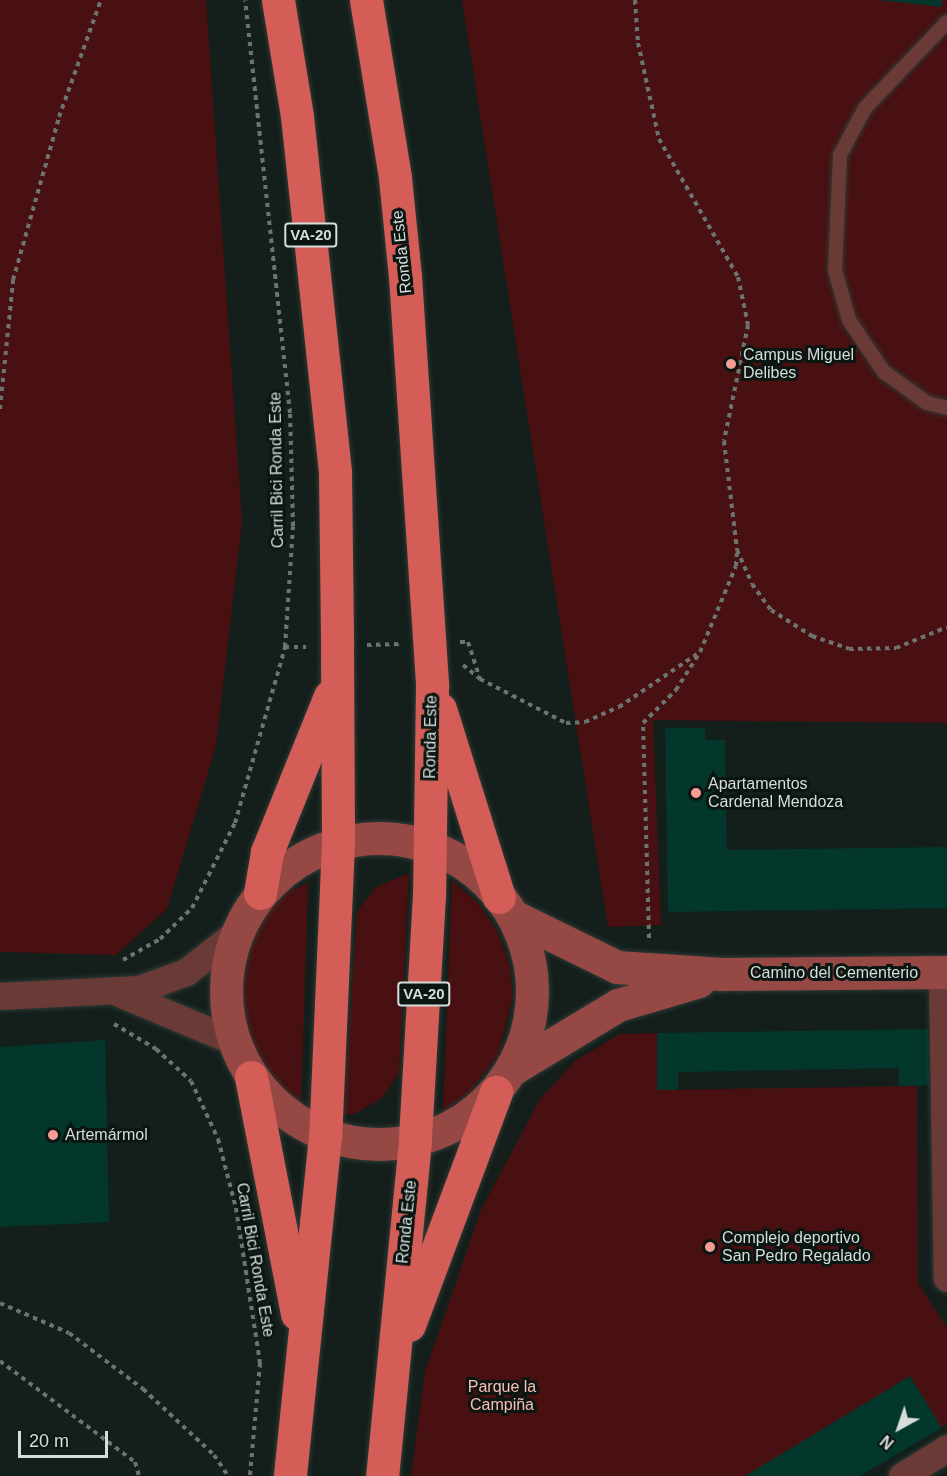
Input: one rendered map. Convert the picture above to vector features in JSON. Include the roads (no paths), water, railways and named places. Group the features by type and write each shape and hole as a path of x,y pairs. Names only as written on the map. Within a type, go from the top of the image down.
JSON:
{"highway":[{"name":"VA-20","path":"278,0 297,116 335,472 337,646 338,843 325,1136 290,1476"},
{"name":"Ronda Este","path":"366,0 395,178 405,276 432,686 429,847 415,1141 382,1476"},
{"path":"260,893 267,852 336,680"},
{"path":"432,686 506,906"},
{"path":"251,1077 303,1344"},
{"path":"393,1366 504,1081"}],"main road":[{"name":"Camino del Cementerio","path":"722,974 618,1005 504,1081 459,1123 415,1141 370,1145 325,1136 284,1112 251,1077 234,1041 225,986 236,933 260,893 296,862 338,843 384,838 429,847 474,871 506,906 618,967 722,974 945,972"},
{"path":"504,1081 528,1030 533,988 526,946 506,906"}],"street":[{"path":"0,996 118,992 186,972 236,933"},
{"path":"945,972 947,1278"},
{"path":"118,992 234,1041"},
{"path":"902,1476 947,1448"}],"lane":[{"path":"947,22 865,108 840,155 835,270 849,320 884,372 927,404 947,408"}],"place":[{"name":"Campus Miguel Delibes","path":"731,364"},
{"name":"Apartamentos Cardenal Mendoza","path":"696,793"},
{"name":"Artemármol","path":"53,1135"},
{"name":"Complejo deportivo San Pedro Regalado","path":"710,1247"}],"park label":[{"name":"Parque la Campiña","path":"502,1396"}]}
